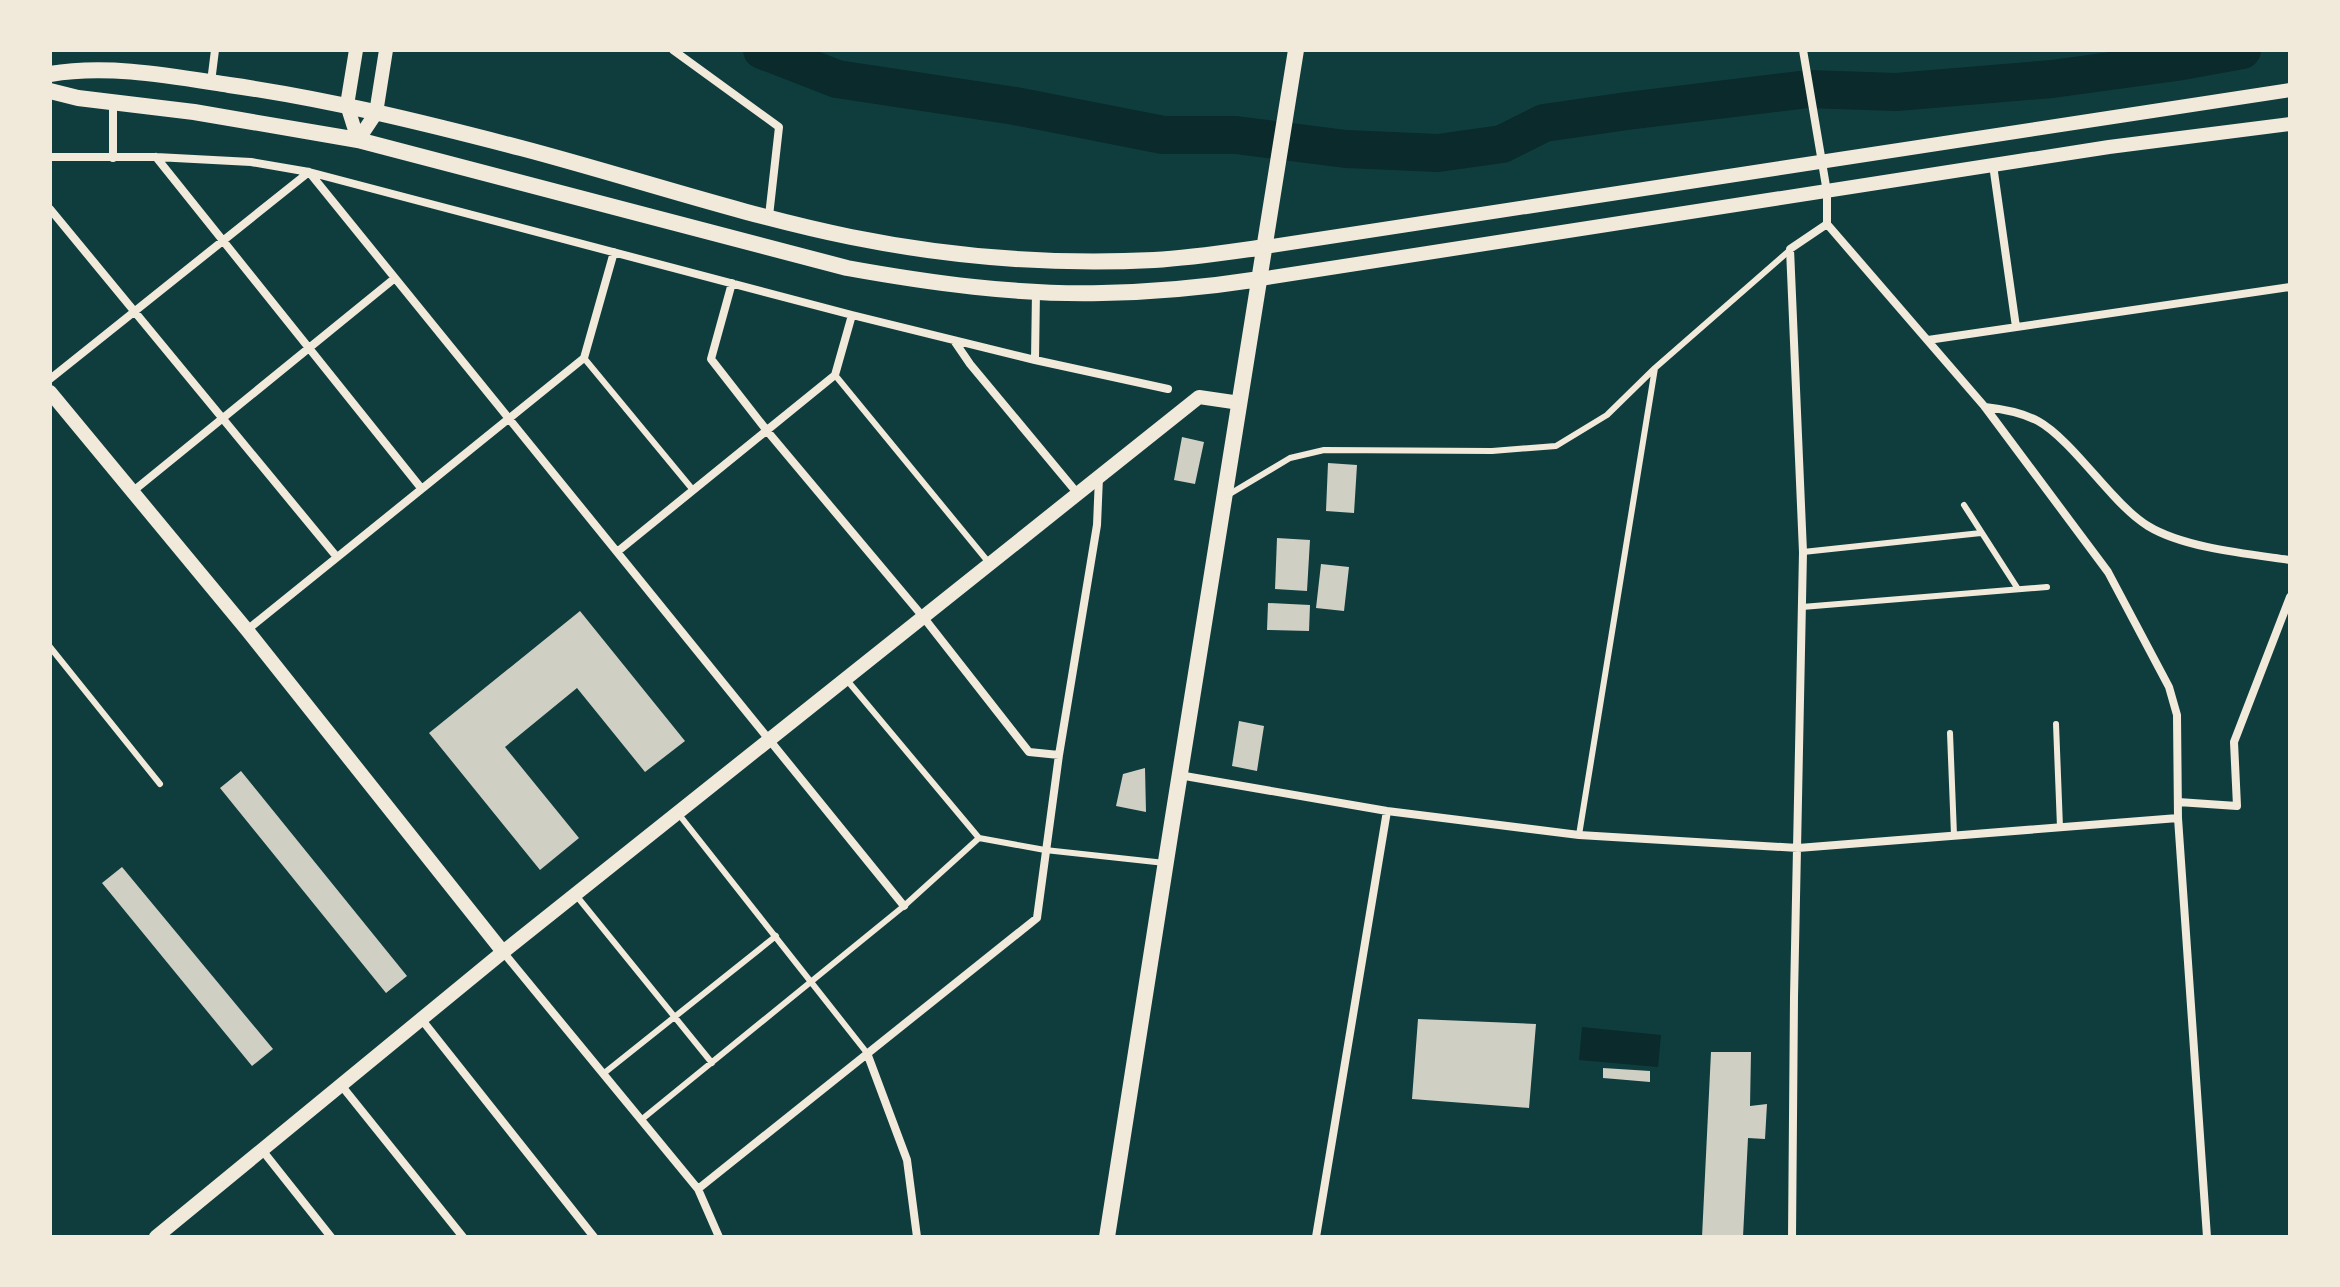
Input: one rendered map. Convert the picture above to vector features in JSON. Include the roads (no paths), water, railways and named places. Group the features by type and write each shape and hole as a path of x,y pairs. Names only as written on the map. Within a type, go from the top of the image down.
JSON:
{"main road":[{"path":"1107,1237 1178,775 1296,50"},
{"path":"50,74 76,70 145,74 347,105 522,148 694,198 850,237 899,245 966,254 1096,262 1158,260 1265,247"},
{"path":"50,91 78,98 266,123 358,140 847,268 963,285 1098,294 1158,291 1260,279"}],"street":[{"path":"211,82 215,50"},
{"path":"356,50 347,105 358,140"},
{"path":"358,140 376,113 386,50"},
{"path":"673,50 779,127 769,216"},
{"path":"1804,52 1823,162 1827,224 1985,407 2108,572 2169,687 2177,715 2178,818 2207,1237"},
{"path":"1265,247 2290,90"},
{"path":"113,102 113,158"},
{"path":"1260,279 2109,147 2290,124"},
{"path":"50,157 156,157 251,162 309,172 852,315 1168,389"},
{"path":"156,157 421,488"},
{"path":"1993,165 2016,327"},
{"path":"50,379 309,172"},
{"path":"309,172 904,906"},
{"path":"50,209 336,556"},
{"path":"1792,1237 1803,552 1790,249 1827,224"},
{"path":"247,630 584,358 614,252"},
{"path":"132,492 395,278"},
{"path":"732,283 711,359 924,618 1029,752 1059,755"},
{"path":"1928,340 2290,287"},
{"path":"1035,360 1036,291"},
{"path":"617,552 835,375 852,315"},
{"path":"955,341 970,364 1078,494"},
{"path":"50,392 247,630 503,952 698,1189 719,1237"},
{"path":"156,1237 575,894 1199,397 1240,403"},
{"path":"1985,407 2009,410 2039,422 2056,435 2146,526 2184,541 2290,560"},
{"path":"698,1189 1037,918 1059,755 1097,525 1099,477"},
{"path":"2178,802 2237,806 2234,742 2290,597"},
{"path":"1178,775 1387,811 1579,835 1798,848 2178,818"},
{"path":"1316,1237 1387,811"},
{"path":"422,1020 594,1237"},
{"path":"867,1053 907,1160 917,1237"},
{"path":"341,1085 463,1237"},
{"path":"262,1150 331,1237"}],"lane":[{"path":"1225,497 1290,458 1324,450 1492,451 1556,446 1607,415 1655,368 1790,249"},
{"path":"584,358 693,490"},
{"path":"1579,835 1655,368"},
{"path":"835,375 990,564"},
{"path":"1964,505 2018,589"},
{"path":"1803,552 1981,533"},
{"path":"1802,607 2047,587"},
{"path":"50,648 160,784"},
{"path":"846,679 979,838 1045,850 1165,863"},
{"path":"2056,724 2060,827"},
{"path":"1950,733 1954,835"},
{"path":"677,812 867,1053"},
{"path":"641,1120 904,906 979,838"},
{"path":"575,894 712,1063"},
{"path":"603,1074 776,936"}],"water":[{"path":"1582,1027 1661,1035 1658,1067 1579,1060"}],"waterway":[{"path":"762,50 837,79 1015,106 1163,135 1236,135 1346,149 1438,153 1502,144 1544,123 1627,111 1808,89 1896,92 2052,79 2242,50"}]}
